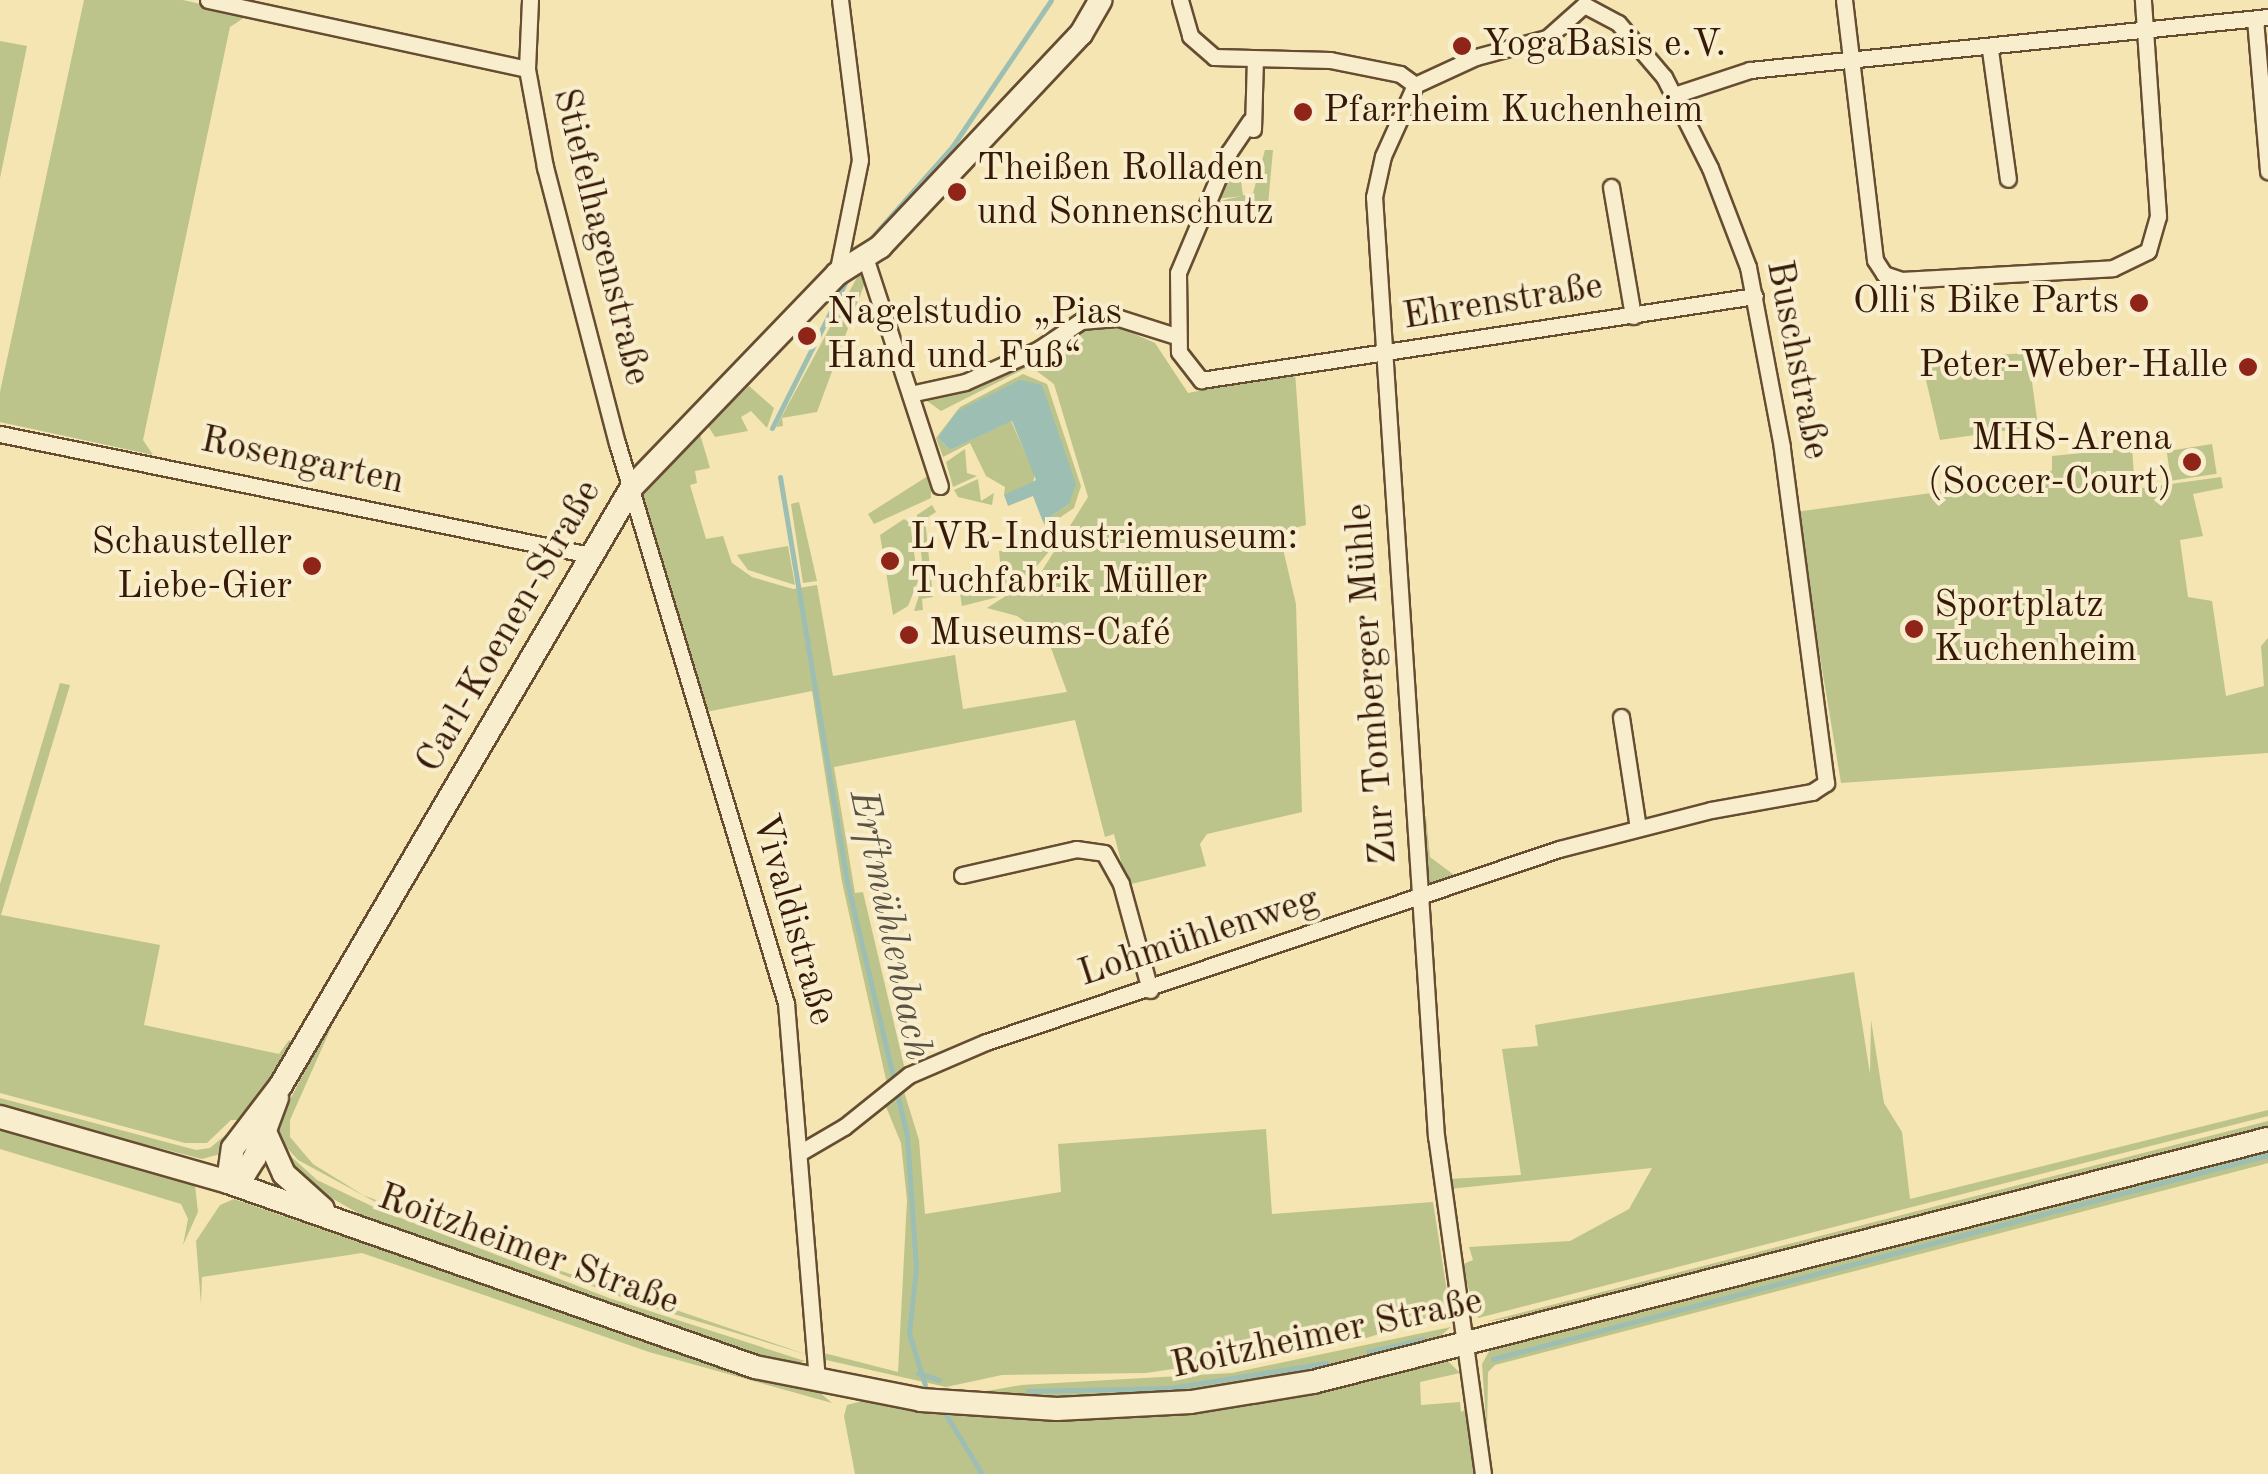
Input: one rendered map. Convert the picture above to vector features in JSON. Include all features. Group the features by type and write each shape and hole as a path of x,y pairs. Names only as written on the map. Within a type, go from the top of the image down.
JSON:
{"street":[{"path":"208,0 527,69"},
{"name":"Stiefelhagenstraße","path":"530,0 527,69 541,150 632,487"},
{"path":"840,0 860,160 849,266 910,394 940,486"},
{"name":"Carl-Koenen-Straße","path":"228,1182 233,1148 281,1085 632,487 1081,34 1101,0"},
{"path":"1180,0 1199,49 1221,60 1330,60 1400,74 1415,85 1476,57 1547,38 1584,2"},
{"path":"1844,0 1874,254 1884,274 1901,280 2112,268 2143,256 2158,232 2144,0"},
{"name":"Buschstraße","path":"1584,2 1632,37 1674,95 1722,196 1755,296 1782,447 1826,783"},
{"path":"1674,95 1728,74 1990,50 2261,18 2268,172"},
{"path":"1990,50 2008,178"},
{"path":"910,394 964,382 1038,348 1080,321 1119,318 1176,336 1179,265 1229,152 1252,127 1255,59"},
{"name":"Zur Tomberger Mühle","path":"1415,85 1383,156 1374,197 1438,1163 1469,1343 1483,1474"},
{"name":"Ehrenstraße","path":"1612,187 1633,316"},
{"name":"Ehrenstraße","path":"1176,336 1189,371 1207,382 1755,296"},
{"name":"Rosengarten","path":"0,434 590,556"},
{"name":"Vivaldistraße","path":"632,487 786,1002 817,1382"},
{"path":"1622,717 1638,828"},
{"name":"Lohmühlenweg","path":"801,1152 844,1127 895,1084 986,1042 1638,828 1812,792 1826,783"},
{"path":"962,875 1076,849 1104,853 1120,884 1150,990"},
{"name":"Carl-Koenen-Straße","path":"228,1182 245,1173 266,1134 281,1085"},
{"name":"Roitzheimer Straße","path":"0,1117 228,1182 672,1341 817,1382 956,1404 1084,1409 1191,1402 1313,1382 2268,1139"},
{"path":"266,1134 284,1174 333,1218"}],"green space":[{"path":"84,0 183,0 248,15 230,27 143,440 153,455 0,422 0,392"},
{"path":"0,41 27,46 0,178"},
{"path":"1237,150 1243,196 1214,199"},
{"path":"1265,150 1273,150 1267,216 1212,211 1212,203 1253,193"},
{"path":"861,270 867,277 817,412 782,418 783,426 776,427"},
{"path":"1114,325 1155,343 1188,393 1295,372 1306,525 1279,532 1296,604 1302,812 1207,834 1200,844 1206,866 1127,885 1114,834 1105,837 1075,720 834,767 855,893 863,892 905,1070 887,1084 842,882 812,691 706,712 643,496 700,434 710,468 695,471 697,483 690,485 706,539 723,536 732,563 752,577 793,589 817,585 833,676 955,655 963,709 1067,692 1047,637 1017,616 987,608 1040,574 1088,497 1054,384 1030,366 941,411 923,398 1083,328"},
{"path":"2028,353 2038,426 1940,440 1921,359"},
{"path":"1023,374 1047,384 1081,486 1074,508 1046,527 1043,522 1069,504 1042,385 938,438 950,450 1011,421 1035,475 1032,485 1004,495 1005,487 986,476 970,443 943,457 936,438 960,407"},
{"path":"749,386 774,408 767,428 751,411 741,417 748,431 715,437 708,426"},
{"name":"MHS-Arena (Soccer-Court)","path":"2212,444 2217,474 2171,481 2167,451"},
{"path":"2132,448 2135,489 2221,477 2223,488 2193,494 2203,536 2180,540 2188,597 2212,601 2226,696 2264,686 2261,646 2268,638 2268,753 1841,783 1796,512 2044,477 2052,470 2052,456"},
{"path":"965,449 967,473 977,476 953,487 946,462"},
{"path":"931,474 931,498 874,524 868,514"},
{"path":"978,479 981,501 994,493 992,505 958,497 954,490"},
{"path":"799,502 817,581 803,583 791,504"},
{"path":"932,505 936,512 925,519 933,597 922,599 923,610 914,611 924,580 917,515"},
{"path":"904,519 910,523 918,581 908,606 893,615 880,535"},
{"path":"1057,532 1062,536 1036,567 1003,594 999,551 1029,551 1032,540"},
{"path":"788,546 795,585 748,570 737,555"},
{"path":"984,583 986,595 998,597 962,606 960,594"},
{"path":"60,683 70,685 1,915 160,945 144,1025 279,1054 289,1040 295,1044 245,1120 231,1120 207,1143 185,1143 0,1093 0,884"},
{"path":"1421,816 1426,816 1430,857 1458,878 1434,885 1426,880"},
{"path":"1854,972 1870,1074 1871,1020 1884,1103 1902,1132 1910,1199 2268,1110 2268,1116 1478,1318 1461,1265 1473,1260 1469,1247 1570,1241 1629,1209 1652,1168 1449,1189 1448,1179 1521,1175 1502,1049 1538,1046 1535,1025"},
{"path":"355,974 290,1120 290,1137 313,1164 363,1195 538,1263 808,1355 634,1302 383,1206 298,1160 277,1137 278,1123"},
{"path":"902,1085 919,1140 925,1214 1061,1192 1058,1144 1266,1129 1272,1214 1433,1202 1450,1311 1354,1342 1146,1373 1002,1375 946,1387 826,1360 824,1353 898,1372 907,1200 901,1143 884,1102"},
{"path":"0,1098 196,1150 210,1148 237,1125 220,1154 202,1159 0,1107"},
{"path":"2268,1121 2268,1131 1575,1307 1485,1322"},
{"path":"0,1128 195,1185 198,1212 183,1245 188,1219 181,1204 0,1149"},
{"path":"2268,1147 2268,1163 2261,1165 1495,1365 1488,1372 1487,1434 1482,1364 1491,1348"},
{"path":"285,1151 317,1180 380,1210 609,1298 805,1361 787,1366 369,1219 297,1179"},
{"path":"234,1199 660,1346 818,1391 832,1403 649,1352 362,1253 202,1277 201,1304 196,1241 220,1205"},
{"path":"1451,1327 1438,1338 1256,1386 1110,1401 970,1394 1021,1385 1232,1373"},
{"path":"1447,1360 1460,1373 1420,1382 1421,1405 1460,1402 1461,1412 1470,1407 1477,1474 855,1474 844,1416 847,1405 866,1400 928,1412 1018,1416"}],"water":[{"path":"1020,380 1042,385 1076,484 1069,504 1043,522 1033,496 1008,506 1004,495 1036,480 1012,421 950,450 938,438 957,411"}],"waterway":[{"name":"Erftmühlenbach","path":"867,243 952,147 1051,0"},
{"name":"Erftmühlenbach","path":"772,428 847,279"},
{"name":"Erftmühlenbach","path":"780,477 848,886 907,1136 916,1268 909,1333 925,1385"},
{"path":"1493,1359 2268,1155"},
{"path":"1368,1352 1423,1339"},
{"path":"1028,1391 1170,1388 1326,1363"},
{"path":"918,1373 939,1380"},
{"name":"Erftmühlenbach","path":"945,1413 982,1474"}],"place":[{"name":"YogaBasis e.V.","path":"1462,46"},
{"name":"Pfarrheim Kuchenheim","path":"1303,112"},
{"name":"Theißen Rolladen und Sonnenschutz","path":"957,192"},
{"name":"Olli's Bike Parts","path":"2139,303"},
{"name":"Nagelstudio „Pias Hand und Fuß“","path":"807,336"},
{"name":"Peter-Weber-Halle","path":"2248,367"},
{"name":"MHS-Arena (Soccer-Court)","path":"2192,462"},
{"name":"LVR-Industriemuseum: Tuchfabrik Müller","path":"890,561"},
{"name":"Schausteller Liebe-Gier","path":"312,566"},
{"name":"Sportplatz Kuchenheim","path":"1914,629"},
{"name":"Museums-Café","path":"909,635"}]}
